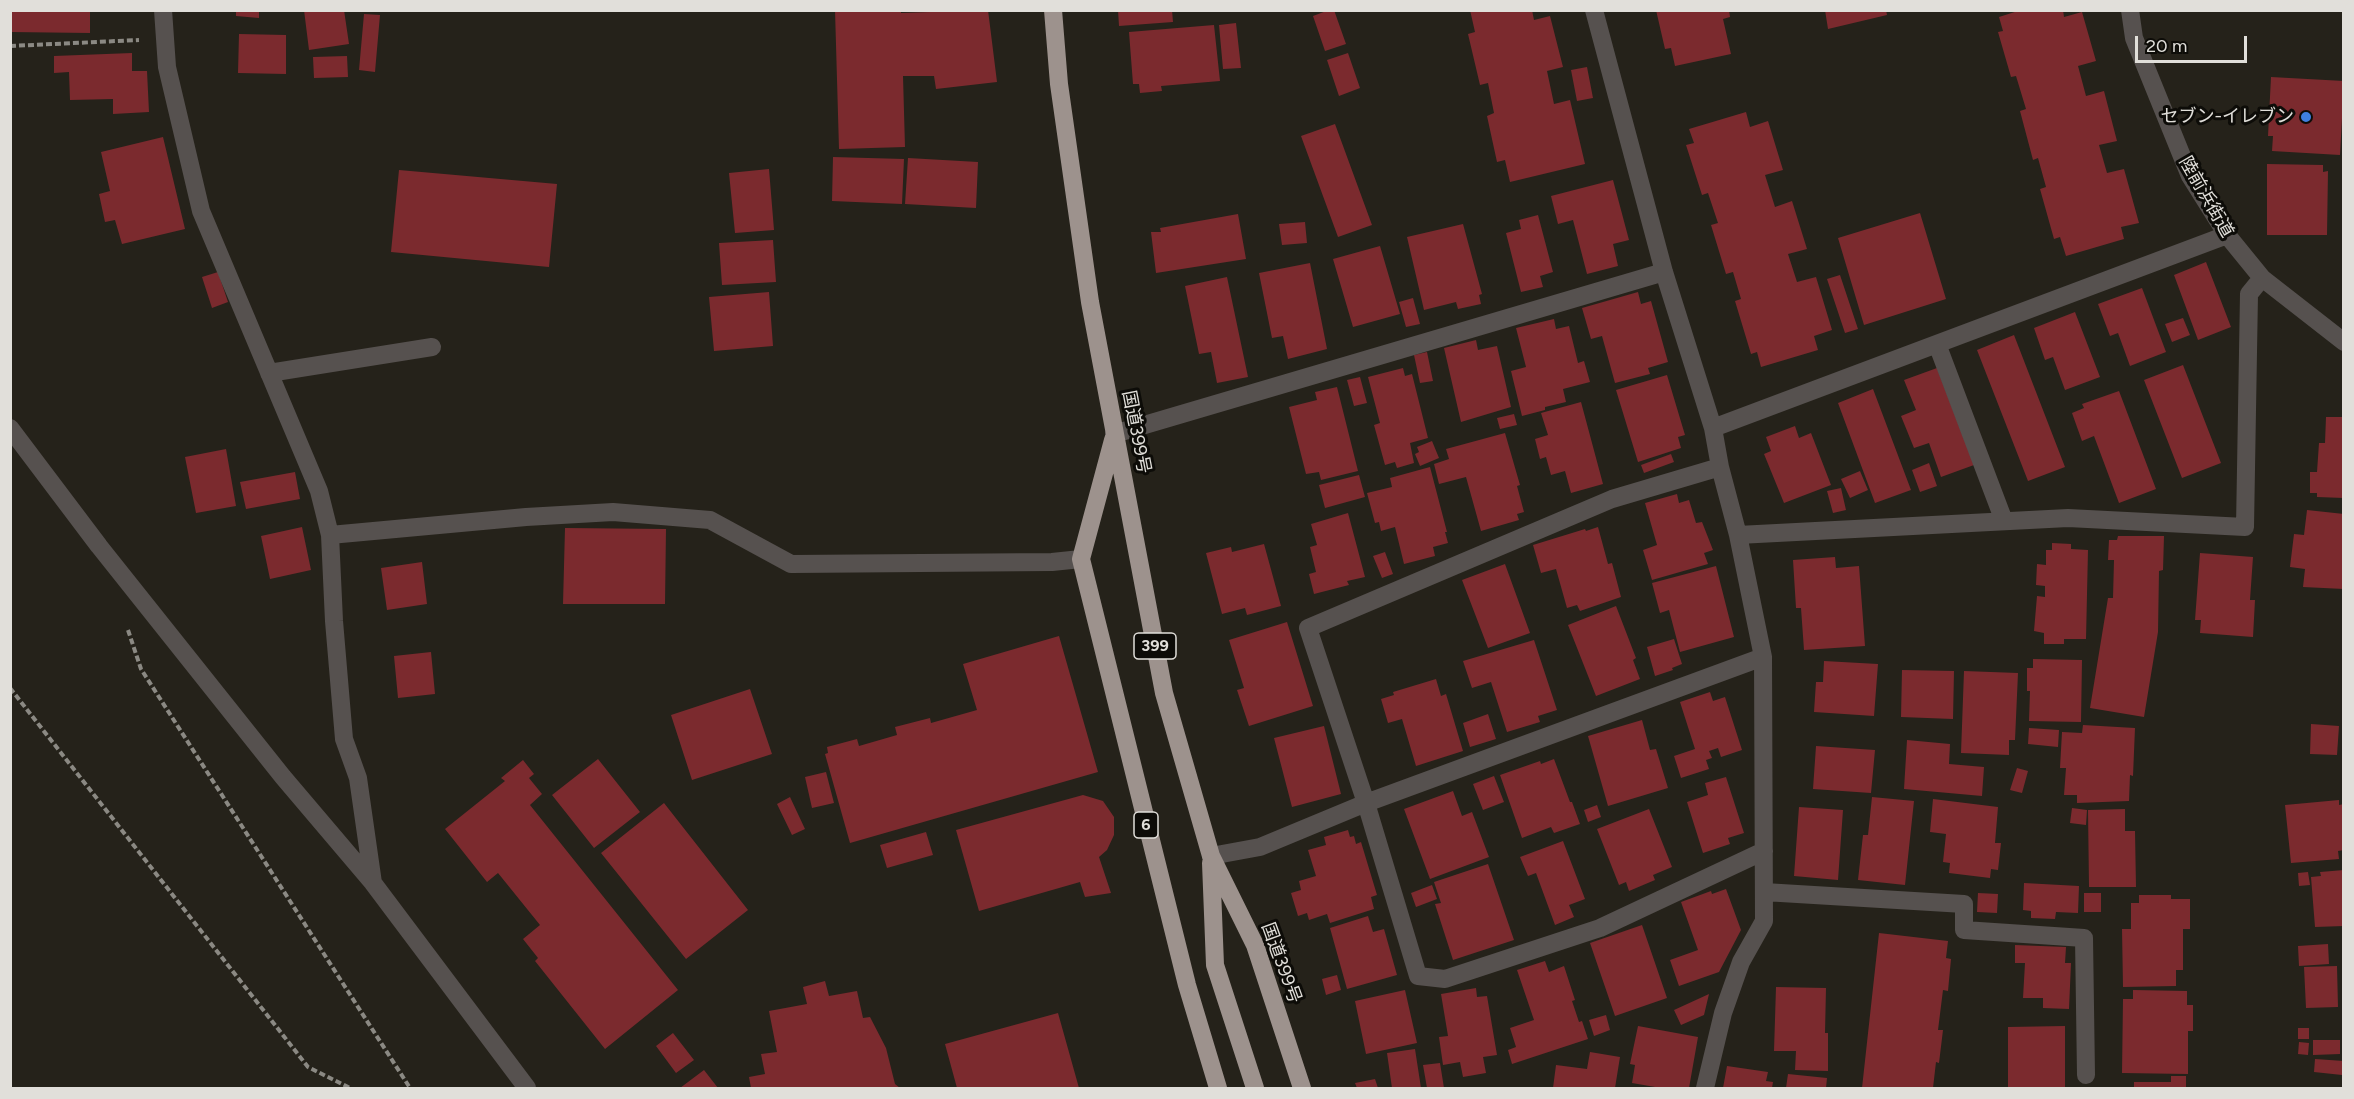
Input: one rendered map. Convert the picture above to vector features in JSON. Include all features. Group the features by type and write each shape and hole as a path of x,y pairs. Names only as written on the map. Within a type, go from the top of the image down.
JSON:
{"highway":[{"name":"国道399号","path":"1053,10 1059,84 1090,302 1164,693 1210,856 1255,945 1302,1089"},
{"name":"6","path":"1114,434 1081,559 1187,985 1218,1089"},
{"name":"国道399号","path":"1210,856 1215,965 1255,1089"}],"street":[{"path":"163,10 167,67 201,211 319,491 330,535 334,621 344,739 358,778 373,883"},
{"path":"1594,10 1664,272 1713,428 1763,657 1764,921 1741,962 1723,1013 1705,1089"},
{"name":"陸前浜街道","path":"2130,10 2134,38 2190,176 2227,235 2262,278 2343,342"},
{"path":"1713,428 2227,235"},
{"path":"1114,434 1664,272"},
{"path":"1738,535 2068,518 2245,527 2249,294 2262,278"},
{"path":"1936,344 2004,521"},
{"path":"269,373 432,347"},
{"path":"10,428 107,555 283,777 373,883 526,1089"},
{"path":"1720,466 1612,500 1308,628 1366,803 1418,976 1445,979 1600,928 1764,851"},
{"path":"330,535 526,517 613,512 710,520 790,564 1052,562 1081,559"},
{"path":"1210,856 1260,847 1366,803 1763,657"},
{"path":"1764,892 1964,904 1964,930 2084,938 2086,1076"}],"path":[{"path":"10,46 165,39"},
{"path":"126,624 141,669 410,1089"},
{"path":"10,688 308,1067 350,1089"}],"building":[{"path":"10,10 90,10 90,33 10,32"},
{"path":"236,10 259,10 259,18 236,16"},
{"path":"304,10 344,10 349,44 309,50"},
{"path":"835,10 901,10 901,13 988,10 997,82 936,89 934,76 903,76 905,147 839,149"},
{"path":"1118,10 1172,10 1173,22 1119,26"},
{"path":"1334,10 1346,44 1325,51 1313,16"},
{"path":"1470,10 1532,10 1534,20 1550,16 1563,67 1547,71 1554,104 1570,100 1585,164 1510,182 1505,160 1497,162 1487,116 1494,113 1488,83 1480,85 1468,34 1475,32"},
{"path":"1656,10 1729,10 1730,17 1723,19 1731,54 1675,66 1671,48 1665,49"},
{"path":"1825,10 1886,10 1887,15 1828,29"},
{"path":"2021,10 2063,10 2064,17 2082,12 2096,61 2078,66 2086,96 2104,91 2117,141 2099,145 2107,173 2124,169 2139,223 2121,227 2124,239 2066,256 2060,237 2054,239 2040,189 2046,187 2038,158 2033,160 2020,111 2026,109 2016,76 2011,77 1998,32 2003,31 1999,17"},
{"path":"364,14 380,15 375,72 359,70"},
{"path":"1236,23 1241,68 1223,69 1219,25"},
{"path":"1214,25 1220,81 1161,86 1162,91 1140,93 1139,84 1133,84 1129,32"},
{"path":"239,34 286,35 286,74 238,73"},
{"path":"132,53 132,71 147,71 149,112 113,114 113,99 70,100 69,72 54,73 54,56"},
{"path":"1348,53 1360,88 1339,96 1327,60"},
{"path":"347,56 348,77 314,78 313,57"},
{"path":"1587,67 1593,98 1577,101 1571,70"},
{"name":"セブン-イレブン","path":"2271,77 2344,81 2340,155 2272,151 2273,136 2268,136"},
{"path":"1746,112 1750,127 1768,121 1783,170 1765,175 1775,207 1792,201 1807,249 1788,254 1797,282 1816,277 1832,330 1814,336 1818,350 1761,367 1757,352 1751,354 1735,301 1741,299 1733,272 1726,274 1711,225 1718,223 1708,193 1702,195 1686,145 1694,143 1689,129"},
{"path":"1335,124 1372,225 1338,237 1301,136"},
{"path":"163,137 185,229 122,244 115,220 105,222 99,194 110,191 101,152"},
{"path":"833,157 904,159 902,204 832,201"},
{"path":"908,158 978,162 976,208 905,204"},
{"path":"2267,164 2323,165 2323,172 2328,171 2327,235 2267,235"},
{"path":"769,169 774,230 735,233 729,173"},
{"path":"399,170 557,184 549,267 391,252"},
{"path":"1613,180 1629,240 1613,244 1618,266 1587,274 1573,220 1558,224 1551,196"},
{"path":"1920,213 1946,299 1864,325 1838,238"},
{"path":"1238,214 1246,259 1156,273 1151,232 1161,232 1160,228"},
{"path":"1538,215 1553,272 1540,276 1543,287 1521,292 1506,233 1521,229 1519,220"},
{"path":"1305,222 1307,243 1282,245 1279,224"},
{"path":"1463,224 1482,294 1479,295 1481,304 1458,309 1456,302 1424,310 1407,237"},
{"path":"773,240 776,282 722,285 719,243"},
{"path":"1380,246 1400,314 1353,327 1333,259"},
{"path":"2206,262 2231,327 2198,340 2174,275"},
{"path":"1310,263 1327,349 1288,359 1283,336 1272,338 1259,273"},
{"path":"218,272 228,302 212,308 202,277"},
{"path":"1840,275 1858,329 1845,333 1827,279"},
{"path":"1227,277 1248,377 1217,383 1211,352 1199,354 1185,286"},
{"path":"2142,288 2166,352 2130,366 2118,333 2110,336 2098,304"},
{"path":"769,292 773,346 714,351 709,297"},
{"path":"1638,292 1641,304 1651,301 1668,362 1648,368 1650,374 1615,383 1602,336 1591,339 1582,308"},
{"path":"1413,298 1420,324 1406,327 1399,302"},
{"path":"2075,312 2100,377 2065,390 2053,357 2045,360 2034,328"},
{"path":"2183,318 2190,335 2172,342 2165,324"},
{"path":"1554,319 1556,329 1569,326 1578,363 1584,361 1590,382 1563,389 1566,402 1522,416 1511,371 1526,367 1516,328"},
{"path":"2014,335 2065,467 2028,481 1977,350"},
{"path":"1476,340 1478,350 1497,346 1511,407 1461,422 1444,348"},
{"path":"1427,352 1433,381 1420,383 1414,355"},
{"path":"2183,365 2221,463 2182,478 2144,380"},
{"path":"1403,368 1405,376 1412,374 1428,438 1410,443 1414,463 1397,468 1395,462 1385,465 1374,425 1380,423 1368,377"},
{"path":"1937,368 1974,465 1941,477 1929,443 1914,448 1901,416 1916,410 1904,380"},
{"path":"1667,375 1685,435 1678,437 1681,448 1638,462 1616,390"},
{"path":"1360,377 1367,403 1354,406 1347,380"},
{"path":"1337,387 1358,471 1321,480 1319,472 1306,474 1289,407 1317,400 1315,392"},
{"path":"1873,389 1911,490 1875,503 1838,403"},
{"path":"2119,391 2156,489 2119,503 2094,436 2082,441 2072,413 2084,408 2082,404"},
{"path":"1581,402 1603,484 1571,493 1565,471 1551,475 1546,457 1540,459 1535,439 1548,435 1541,413"},
{"path":"1514,414 1517,425 1500,429 1497,418"},
{"path":"2326,417 2344,417 2344,498 2317,497 2317,493 2310,493 2310,472 2317,472 2319,443 2325,443"},
{"path":"1795,426 1799,438 1811,433 1831,485 1784,503 1764,454 1771,451 1766,437"},
{"path":"1505,433 1520,485 1517,486 1524,512 1517,514 1519,520 1481,531 1466,477 1439,484 1434,464 1449,459 1446,449"},
{"path":"1432,441 1439,458 1420,466 1415,454 1419,452 1417,447"},
{"path":"226,449 236,506 196,513 185,457"},
{"path":"1671,454 1674,462 1644,473 1641,465"},
{"path":"1929,463 1937,486 1920,492 1912,470"},
{"path":"1430,467 1448,543 1433,547 1435,556 1404,564 1395,527 1381,531 1379,522 1375,523 1367,493 1392,487 1390,478"},
{"path":"1860,471 1868,490 1850,498 1841,479"},
{"path":"295,472 300,499 246,509 240,482"},
{"path":"1359,475 1365,497 1325,508 1319,485"},
{"path":"1841,488 1846,510 1833,513 1827,491"},
{"path":"1677,494 1679,503 1689,500 1696,523 1702,522 1713,550 1704,553 1708,564 1652,580 1643,550 1657,545 1645,503"},
{"path":"2307,510 2344,514 2344,589 2303,587 2305,569 2290,567 2294,534 2304,535"},
{"path":"1348,513 1365,577 1347,581 1349,585 1314,594 1309,574 1316,572 1310,547 1317,545 1311,524"},
{"path":"302,527 311,570 270,579 261,536"},
{"path":"1598,527 1608,564 1612,563 1621,597 1580,611 1577,605 1567,608 1556,569 1541,573 1533,545"},
{"path":"565,528 666,529 665,604 563,604"},
{"path":"2118,536 2164,536 2163,570 2159,571 2158,632 2144,717 2090,708 2108,598 2113,598 2114,560 2108,560 2109,540 2117,540"},
{"path":"2052,543 2071,544 2071,549 2088,550 2086,639 2064,639 2064,644 2044,644 2044,633 2034,631 2037,596 2045,597 2045,586 2036,585 2037,564 2046,565 2046,550 2052,550"},
{"path":"1264,544 1281,606 1247,615 1245,608 1222,614 1206,553 1231,547 1232,552"},
{"path":"1385,552 1393,574 1382,578 1373,556"},
{"path":"2200,553 2253,557 2250,600 2255,600 2253,637 2200,633 2201,620 2195,620"},
{"path":"1835,557 1836,568 1859,566 1865,646 1804,650 1801,608 1796,608 1793,560"},
{"path":"422,562 427,604 387,610 381,568"},
{"path":"1505,564 1530,633 1488,648 1462,580"},
{"path":"1716,566 1734,637 1680,652 1669,610 1660,613 1652,583"},
{"path":"1616,606 1636,658 1633,660 1640,679 1596,696 1568,625"},
{"path":"1287,622 1313,706 1249,726 1237,690 1244,688 1229,640"},
{"path":"1059,636 1098,772 850,843 825,754 828,753 827,747 857,739 859,746 897,735 895,727 930,718 931,723 977,710 963,664"},
{"path":"1674,639 1682,664 1672,668 1673,670 1655,676 1647,647"},
{"path":"1534,640 1557,710 1538,716 1540,722 1507,732 1491,682 1472,688 1463,661"},
{"path":"431,652 435,694 398,698 394,656"},
{"path":"2033,659 2082,660 2081,722 2029,721 2030,691 2027,691 2027,668 2033,668"},
{"path":"1824,661 1878,664 1874,716 1814,712 1816,682 1823,682"},
{"path":"1902,670 1954,671 1953,719 1901,717"},
{"path":"1964,671 2018,673 2015,740 2009,740 2009,755 1961,753"},
{"path":"1436,679 1441,696 1446,694 1463,751 1416,766 1402,719 1388,723 1381,699 1394,695 1393,692"},
{"path":"750,689 772,754 692,780 671,715"},
{"path":"1710,692 1713,701 1725,697 1742,750 1721,757 1718,748 1709,751 1712,758 1706,760 1709,769 1681,778 1674,756 1695,749 1680,702"},
{"path":"1488,714 1496,739 1470,747 1463,723"},
{"path":"1642,720 1650,750 1656,749 1668,788 1608,806 1588,736"},
{"path":"2311,724 2339,726 2337,755 2310,754"},
{"path":"2083,725 2135,728 2133,776 2130,775 2129,801 2077,803 2077,795 2064,795 2066,768 2060,768 2062,732 2082,733"},
{"path":"1324,726 1341,794 1292,807 1274,738"},
{"path":"2029,728 2059,730 2058,747 2028,744"},
{"path":"1907,740 1950,744 1949,764 1984,767 1982,796 1904,789"},
{"path":"1816,746 1875,750 1871,793 1813,789"},
{"path":"598,759 640,812 594,848 552,795"},
{"path":"1554,759 1580,824 1554,833 1551,827 1522,838 1500,775 1540,761 1541,764"},
{"path":"523,760 534,774 529,778 542,794 530,805 678,990 605,1049 535,961 538,958 523,939 540,925 498,873 487,882 445,829 505,781 501,778"},
{"path":"2017,768 2028,771 2022,793 2010,790"},
{"path":"826,772 834,803 812,808 805,777"},
{"path":"1494,776 1504,802 1483,810 1473,784"},
{"path":"1726,777 1744,833 1728,838 1730,844 1703,853 1687,802 1708,795 1705,783"},
{"path":"1453,791 1462,816 1472,812 1489,857 1430,879 1404,809"},
{"path":"1083,795 1103,801 1114,817 1114,835 1107,850 1099,857 1111,893 1085,897 1080,882 979,911 956,830"},
{"path":"790,797 805,829 792,835 777,804"},
{"path":"1872,797 1914,801 1905,885 1858,880 1863,835 1868,835"},
{"path":"1933,799 1998,807 1995,843 2001,843 1998,870 1991,869 1990,878 1949,873 1950,863 1943,862 1946,834 1930,832"},
{"path":"2339,800 2339,805 2344,804 2344,850 2338,851 2339,859 2291,863 2285,805"},
{"path":"664,803 748,910 686,959 601,853"},
{"path":"1597,805 1601,817 1588,822 1584,810"},
{"path":"1799,807 1843,810 1838,880 1794,876"},
{"path":"2072,808 2087,810 2086,825 2070,823"},
{"path":"1649,809 1672,867 1653,875 1655,880 1629,891 1626,882 1619,885 1597,829"},
{"path":"2125,809 2125,831 2135,831 2136,887 2089,887 2088,810"},
{"path":"1348,830 1350,837 1354,836 1356,844 1361,842 1377,895 1371,897 1374,909 1330,923 1327,914 1309,920 1307,913 1298,916 1291,893 1301,890 1299,881 1316,876 1308,850 1326,845 1324,837"},
{"path":"926,832 933,855 887,868 880,845"},
{"path":"1563,841 1585,899 1569,905 1574,917 1555,925 1536,873 1528,876 1520,857"},
{"path":"1488,864 1514,940 1453,960 1435,904 1441,903 1434,882"},
{"path":"2344,870 2344,926 2315,927 2311,877 2321,876 2320,872"},
{"path":"2308,872 2310,885 2299,886 2298,873"},
{"path":"2024,883 2079,886 2078,913 2056,912 2055,919 2031,918 2031,911 2023,910"},
{"path":"1432,885 1437,899 1416,907 1411,893"},
{"path":"1726,889 1741,930 1719,972 1679,986 1670,960 1698,950 1681,902 1711,891 1712,894"},
{"path":"1978,893 1998,894 1997,913 1977,912"},
{"path":"2084,893 2101,893 2101,912 2084,912"},
{"path":"2139,895 2171,895 2171,899 2190,899 2190,929 2183,929 2183,970 2176,970 2176,986 2123,987 2122,929 2131,929 2131,903 2139,903"},
{"path":"1368,916 1373,932 1384,929 1397,975 1347,989 1330,928"},
{"path":"1642,925 1667,998 1615,1016 1590,943"},
{"path":"1879,933 1948,941 1946,958 1951,959 1948,991 1943,990 1938,1030 1943,1030 1933,1088 1862,1088"},
{"path":"2328,944 2329,964 2299,966 2298,946"},
{"path":"2015,945 2066,947 2065,963 2071,963 2069,1009 2043,1008 2043,998 2023,998 2025,963 2015,963"},
{"path":"1545,961 1549,972 1564,966 1575,1000 1572,1001 1588,1039 1512,1064 1508,1050 1516,1047 1510,1028 1534,1020 1517,970"},
{"path":"2337,966 2338,1007 2306,1008 2304,967"},
{"path":"1337,975 1341,990 1326,995 1322,979"},
{"path":"825,981 829,996 857,991 863,1018 870,1017 886,1048 895,1084 900,1088 751,1088 749,1077 765,1074 761,1054 777,1052 769,1011 807,1004 803,987"},
{"path":"1776,987 1826,988 1825,1033 1828,1033 1828,1071 1795,1070 1796,1051 1774,1051"},
{"path":"1476,988 1477,997 1487,996 1497,1055 1483,1057 1486,1073 1463,1077 1460,1062 1443,1065 1439,1037 1448,1036 1441,994"},
{"path":"1405,990 1417,1043 1366,1054 1355,1001"},
{"path":"2133,990 2187,991 2187,1005 2193,1005 2193,1031 2188,1031 2188,1074 2122,1073 2123,999 2133,999"},
{"path":"1709,994 1704,1015 1681,1025 1674,1010"},
{"path":"1058,1013 1079,1088 957,1088 945,1044"},
{"path":"1606,1015 1610,1030 1594,1036 1589,1020"},
{"path":"1638,1026 1698,1037 1689,1088 1661,1088 1632,1083 1635,1065 1630,1064"},
{"path":"2065,1026 2065,1088 2008,1088 2008,1027"},
{"path":"2298,1028 2309,1028 2309,1039 2298,1039"},
{"path":"673,1033 694,1060 676,1073 656,1046"},
{"path":"2313,1040 2340,1040 2340,1054 2313,1055"},
{"path":"2299,1042 2309,1043 2308,1055 2298,1054"},
{"path":"1415,1049 1421,1088 1392,1088 1387,1053"},
{"path":"1590,1052 1620,1057 1615,1088 1553,1088 1556,1065 1587,1069"},
{"path":"2315,1059 2344,1061 2342,1075 2314,1072"},
{"path":"1440,1063 1444,1088 1427,1088 1423,1065"},
{"path":"1727,1066 1768,1072 1766,1081 1773,1082 1772,1088 1723,1088"},
{"path":"704,1070 718,1088 680,1088"},
{"path":"1788,1074 1827,1078 1826,1088 1786,1088"},
{"path":"2171,1076 2186,1076 2186,1088 2134,1088 2134,1082 2171,1082"},
{"path":"1375,1079 1378,1088 1357,1088 1355,1083"}],"place":[{"name":"セブン-イレブン","path":"2306,117"}]}
